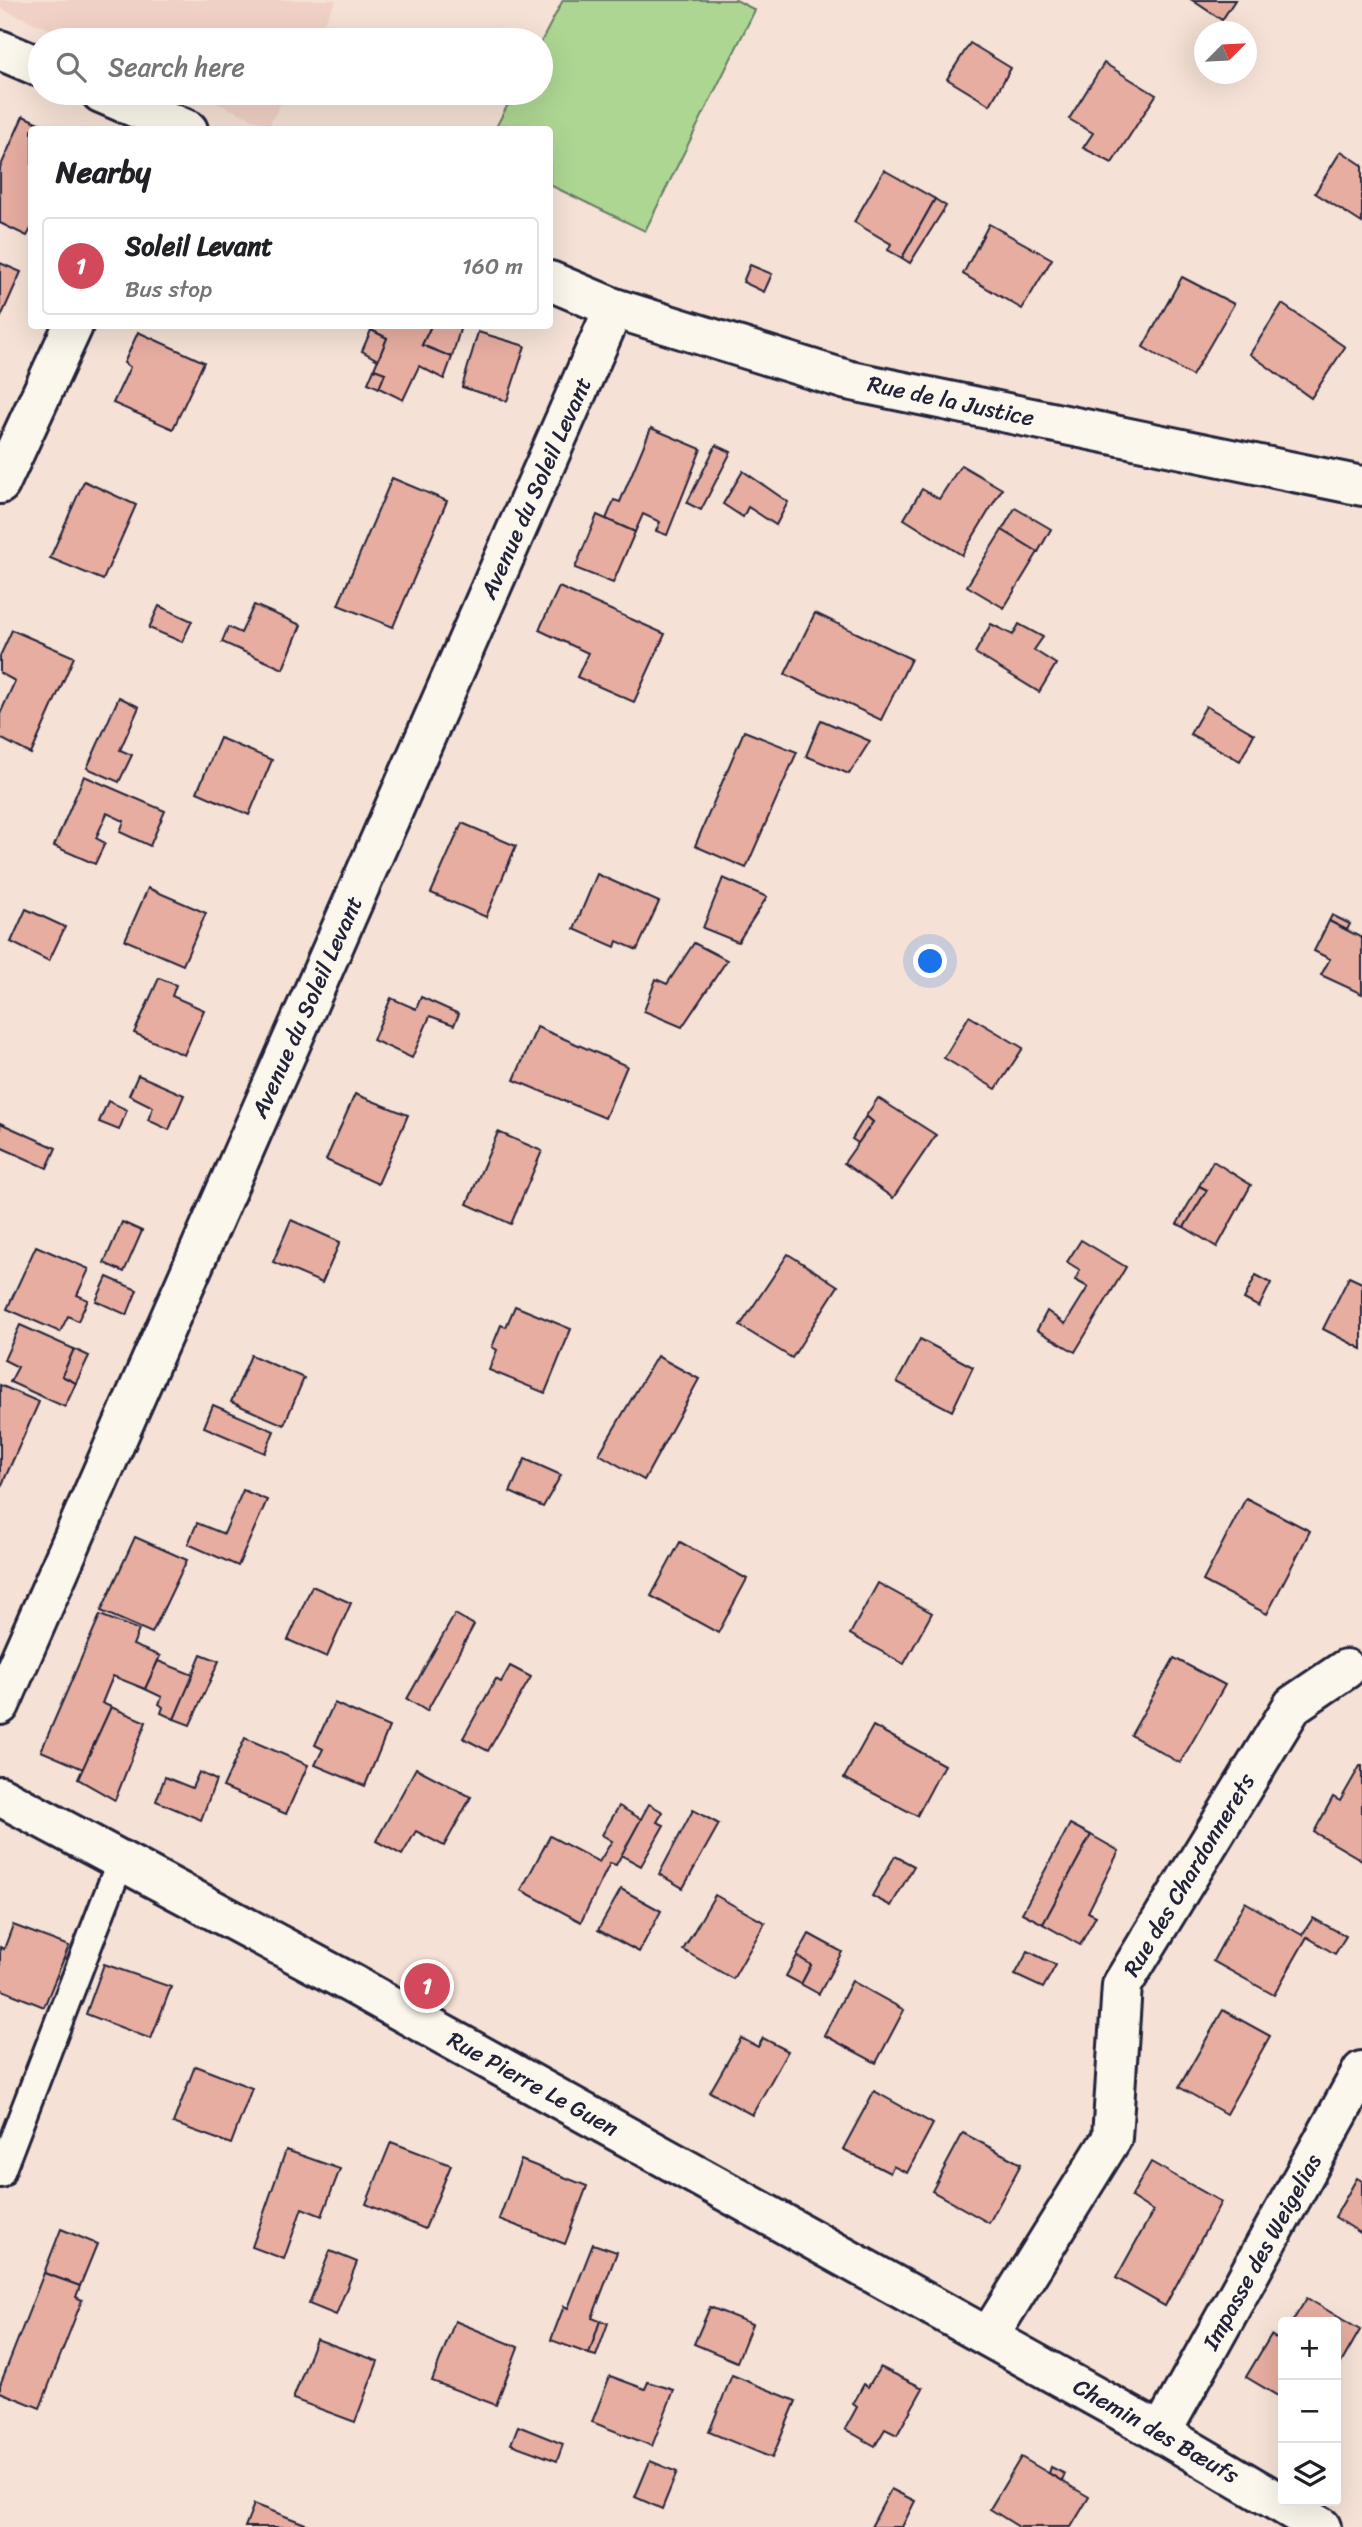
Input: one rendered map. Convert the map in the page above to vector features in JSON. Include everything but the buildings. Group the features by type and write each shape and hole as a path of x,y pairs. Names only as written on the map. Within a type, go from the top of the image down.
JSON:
{"street":[{"path":"0,50 28,62"},
{"path":"127,105 172,126"},
{"name":"Rue de la Justice","path":"553,282 614,308 847,380 1362,486"},
{"name":"Avenue du Soleil Levant","path":"0,1705 614,308"},
{"path":"0,484 72,329"},
{"name":"Rue des Chardonnerets","path":"989,2336 1112,2138 1122,1985 1293,1705 1346,1669"},
{"name":"Rue Pierre Le Guen","path":"0,1796 989,2336"},
{"name":"Impasse des Weigelias","path":"1161,2432 1362,2071"},
{"name":"Chemin des Bœufs","path":"989,2336 1161,2432 1321,2527"}],"lane":[{"path":"0,2174 121,1860"}],"shaded area":[{"path":"0,0 336,0 321,28 46,28 0,8"},
{"path":"221,105 280,105 269,126"}],"green space":[{"path":"563,0 736,0 755,10 645,231 553,186 553,126 497,126 508,105 553,105 553,28 548,28"}],"place":[{"name":"Soleil Levant","path":"427,1986"}]}
